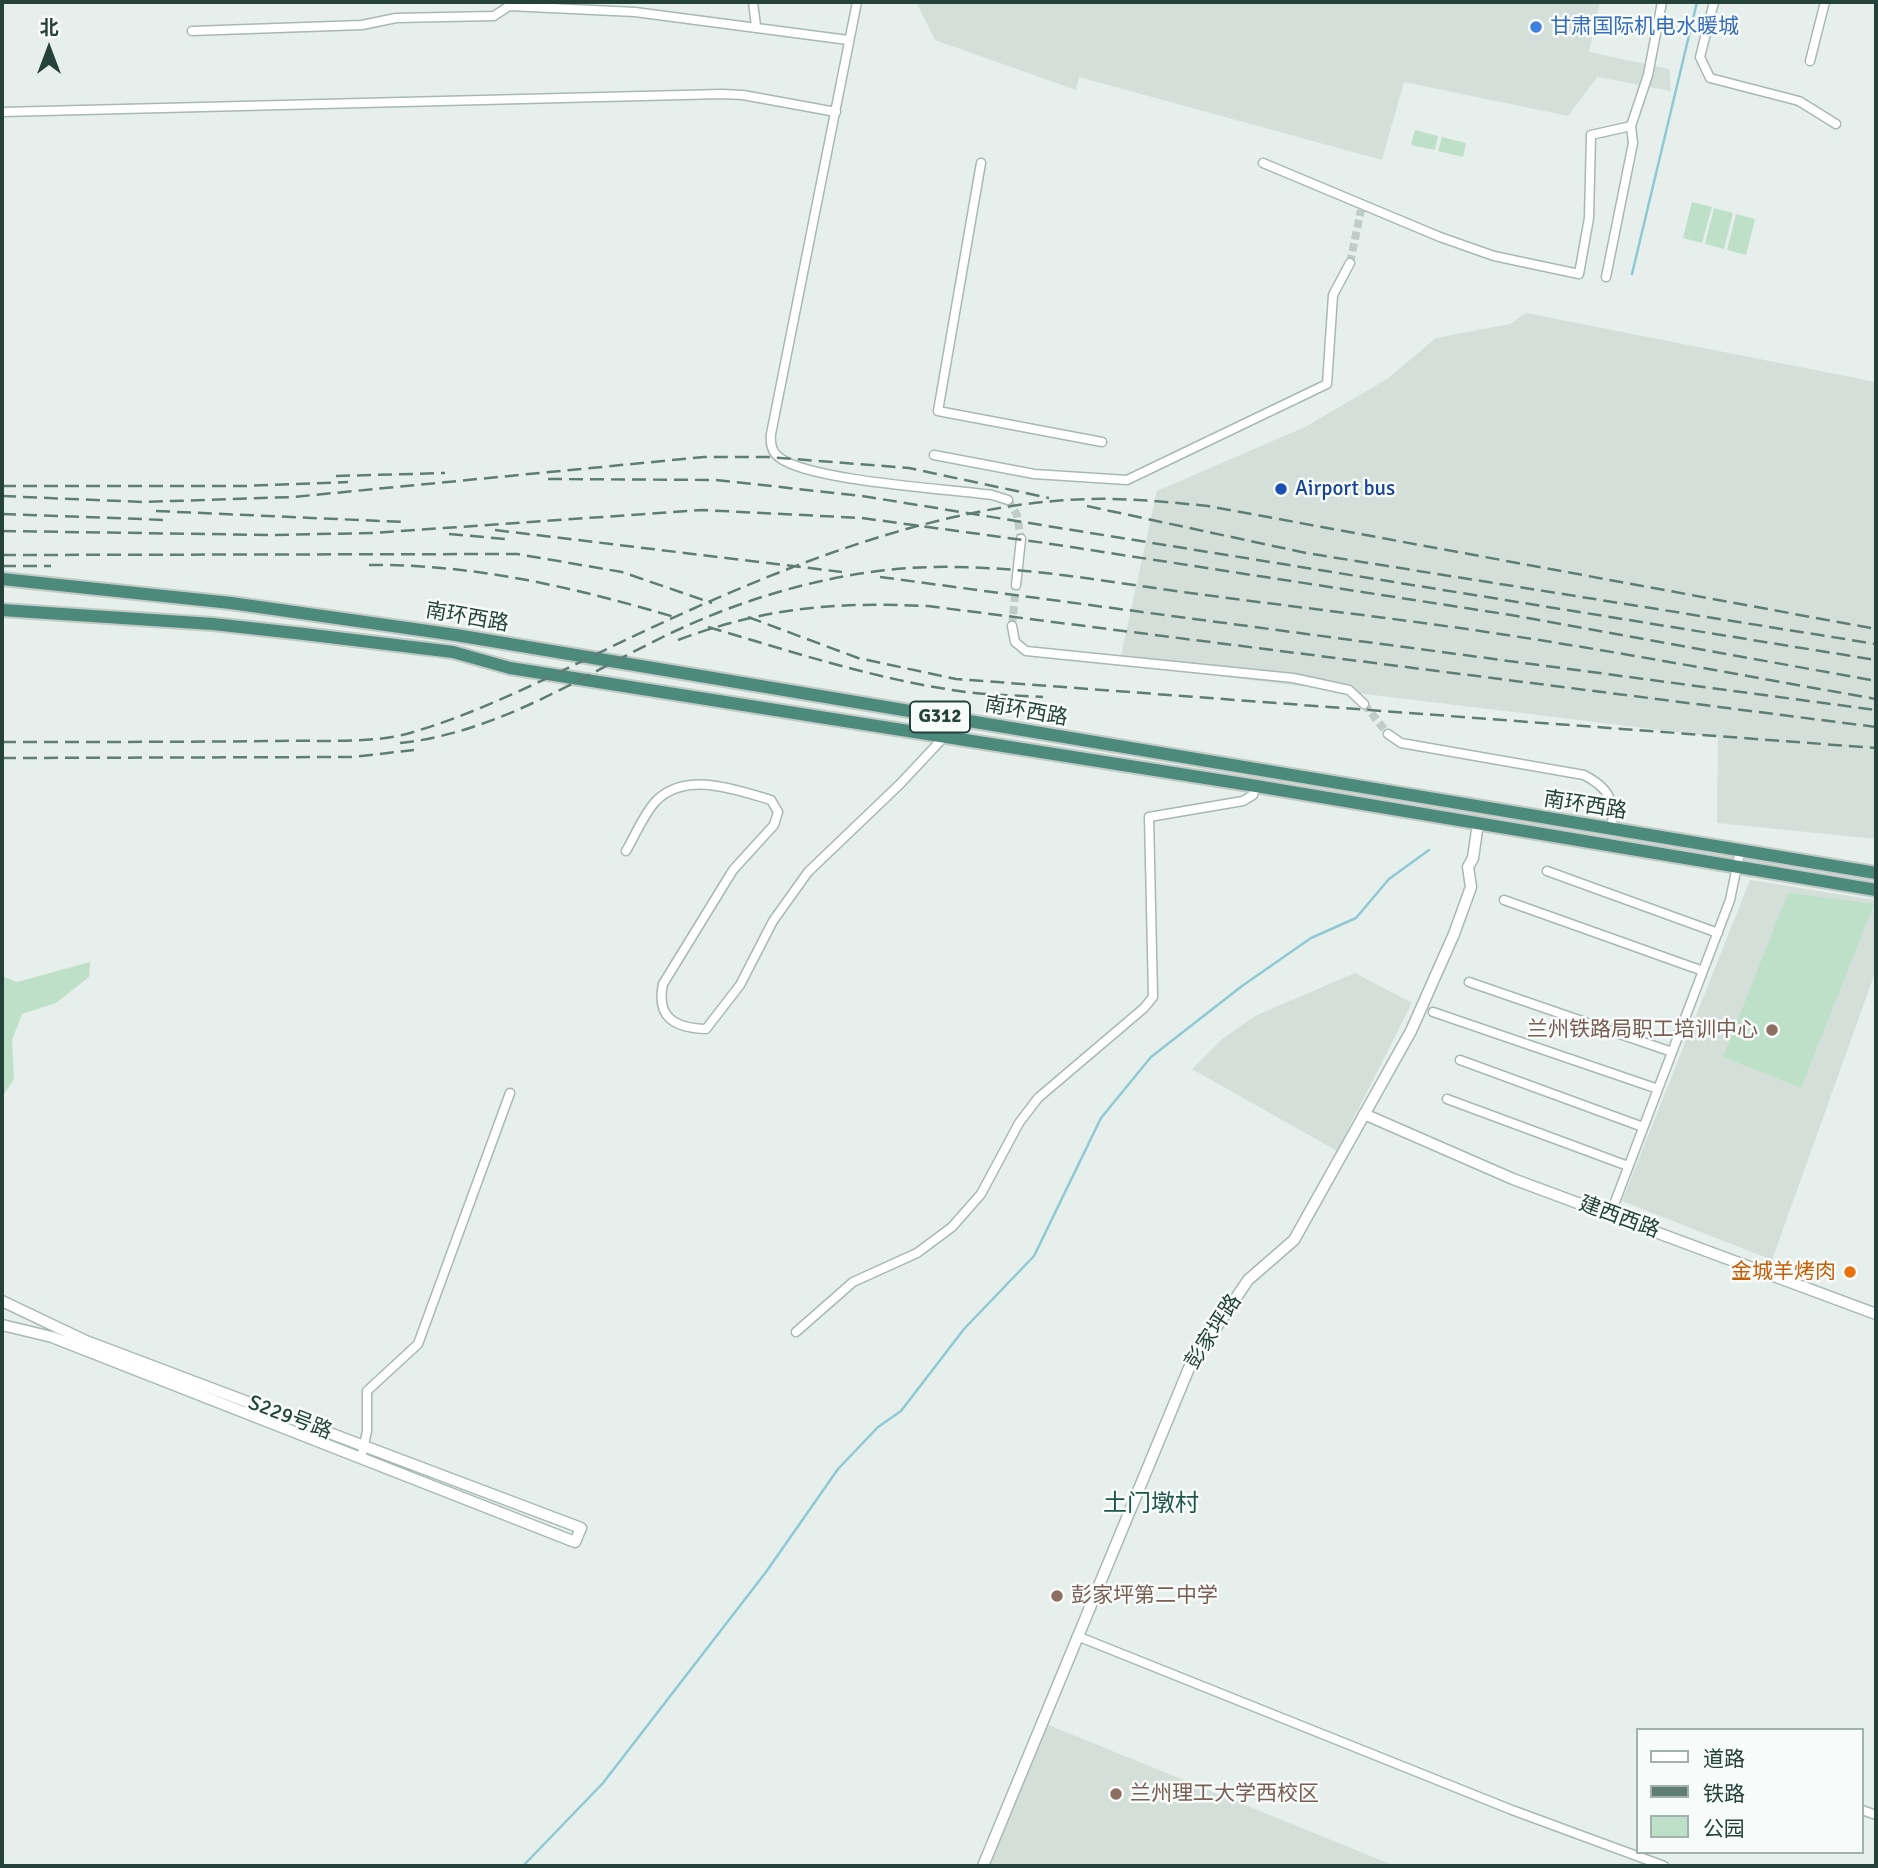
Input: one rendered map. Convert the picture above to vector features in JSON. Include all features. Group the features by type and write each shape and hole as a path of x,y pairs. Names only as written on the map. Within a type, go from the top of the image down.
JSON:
{"highway":[{"name":"南环西路","path":"2,579 231,603 456,635 1876,873"},
{"name":"南环西路","path":"2,610 213,624 453,652 510,668 1256,786 1876,890"}],"street":[{"path":"753,2 756,26"},
{"path":"858,2 848,40 771,434 772,449 781,460 816,473 992,495 1008,500"},
{"path":"1606,277 1633,143 1631,126 1648,75 1662,2"},
{"path":"1713,2 1700,57 1710,78 1799,101 1836,124"},
{"path":"1810,61 1825,2"},
{"path":"192,31 362,25 396,18 494,16 509,4 635,12 848,40"},
{"path":"2,112 722,94 743,95 836,112"},
{"path":"1263,163 1362,208 1494,256 1579,274 1589,218 1591,135 1631,126"},
{"path":"981,163 938,411 1102,442"},
{"path":"934,455 1034,474 1127,480 1327,384 1333,295 1350,263"},
{"path":"1016,585 1021,539"},
{"path":"1012,626 1015,642 1027,652 1293,678 1349,690 1364,704"},
{"path":"1388,734 1401,743 1584,775 1597,782 1611,798 1614,805 1612,830"},
{"path":"626,851 657,800 685,784 729,788 771,800 778,812 775,825 733,870 663,984 659,1002 664,1013 679,1025 706,1029 740,985 773,921 808,872 900,784 945,736"},
{"path":"796,1332 853,1282 916,1253 953,1227 981,1194 1019,1123 1038,1098 1144,1008 1153,997 1149,817 1244,801 1253,795 1256,786"},
{"name":"彭家坪路","path":"983,1866 1189,1368 1248,1280 1294,1240 1410,1031 1454,934 1471,887 1468,867 1473,858 1478,823"},
{"path":"1610,1214 1730,900 1740,852"},
{"path":"1547,871 1718,933"},
{"path":"1504,900 1703,971"},
{"path":"1469,982 1672,1052"},
{"path":"1433,1012 1658,1089"},
{"path":"1460,1060 1643,1127"},
{"path":"360,1458 367,1431 367,1391 418,1344 510,1093"},
{"path":"1447,1099 1628,1166"},
{"name":"建西西路","path":"1364,1114 1514,1179 1876,1314"},
{"name":"S229号路","path":"2,1301 86,1340 581,1528 575,1542 52,1338 2,1325"},
{"path":"1077,1636 1513,1810 1664,1866"}],"shaded area":[{"path":"916,2 1600,2 1589,52 1669,69 1671,91 1597,77 1568,116 1404,82 1382,160 1079,77 1076,90 935,40"},
{"path":"1526,313 1876,382 1876,839 1717,823 1718,737 1119,664 1157,491 1305,427 1387,379 1436,338 1510,324"},
{"name":"兰州铁路局职工培训中心","path":"1750,880 1876,900 1876,970 1772,1260 1622,1201"},
{"path":"1355,973 1412,1003 1337,1151 1192,1069 1221,1040 1255,1016"},
{"name":"兰州理工大学西校区","path":"1041,1722 1395,1866 987,1866"}],"green space":[{"path":"1415,130 1438,136 1435,150 1411,145"},
{"path":"1442,137 1466,143 1463,157 1438,151"},
{"path":"1692,202 1712,207 1702,243 1683,238"},
{"path":"1714,208 1733,213 1724,249 1705,244"},
{"path":"1736,214 1755,219 1746,255 1727,250"},
{"path":"1788,893 1874,904 1801,1088 1723,1057"},
{"path":"90,962 89,977 56,1003 22,1014 12,1040 14,1079 2,1097 2,976 17,982"}],"waterway":[{"path":"1632,274 1697,2"},
{"path":"523,1866 603,1783 766,1572 838,1469 878,1427 901,1411 964,1329 1034,1256 1101,1118 1151,1057 1242,986 1311,938 1356,918 1389,879 1429,850"}],"tunnel":[{"path":"1350,263 1361,210"},
{"path":"1008,500 1017,515 1021,539"},
{"path":"1012,626 1016,585"},
{"path":"1364,704 1388,734"}],"railway":[{"path":"2,496 143,502 293,497 704,457 768,457 909,468 1049,498"},
{"path":"336,476 445,473"},
{"path":"548,479 716,480 862,496 1876,660"},
{"path":"2,486 244,486 348,482"},
{"path":"2,742 345,741 379,739 410,733 472,711 532,685 755,582 864,542 977,512 1033,503 1089,499 1208,506 1876,629"},
{"path":"1087,506 1306,553 1876,644"},
{"path":"2,531 272,535 373,533 702,510 862,518 1045,543 1511,615 1876,681"},
{"path":"156,511 404,522"},
{"path":"2,514 166,520"},
{"path":"495,530 842,572"},
{"path":"449,534 505,539"},
{"path":"2,555 517,554 622,572 712,603"},
{"path":"369,565 487,573 564,588 678,618"},
{"path":"2,566 51,566"},
{"path":"400,743 471,728 505,715 571,685 667,635 741,604 844,576 912,568 954,567 1038,572 1426,623 1594,649 1876,699"},
{"path":"880,577 1876,710"},
{"path":"678,640 741,620 801,609 861,605 928,606 1876,727"},
{"path":"748,617 858,658 956,679 1876,748"},
{"path":"708,627 829,663 921,685 975,693 1043,697"},
{"path":"2,758 353,757 414,750"}],"place":[{"name":"甘肃国际机电水暖城","path":"1536,27"},
{"name":"Airport bus","path":"1281,489"},
{"name":"兰州铁路局职工培训中心","path":"1772,1030"},
{"name":"金城羊烤肉","path":"1850,1272"},
{"name":"彭家坪第二中学","path":"1057,1596"},
{"name":"兰州理工大学西校区","path":"1116,1794"}],"district":[{"name":"土门墩村","path":"1151,1505"}]}
